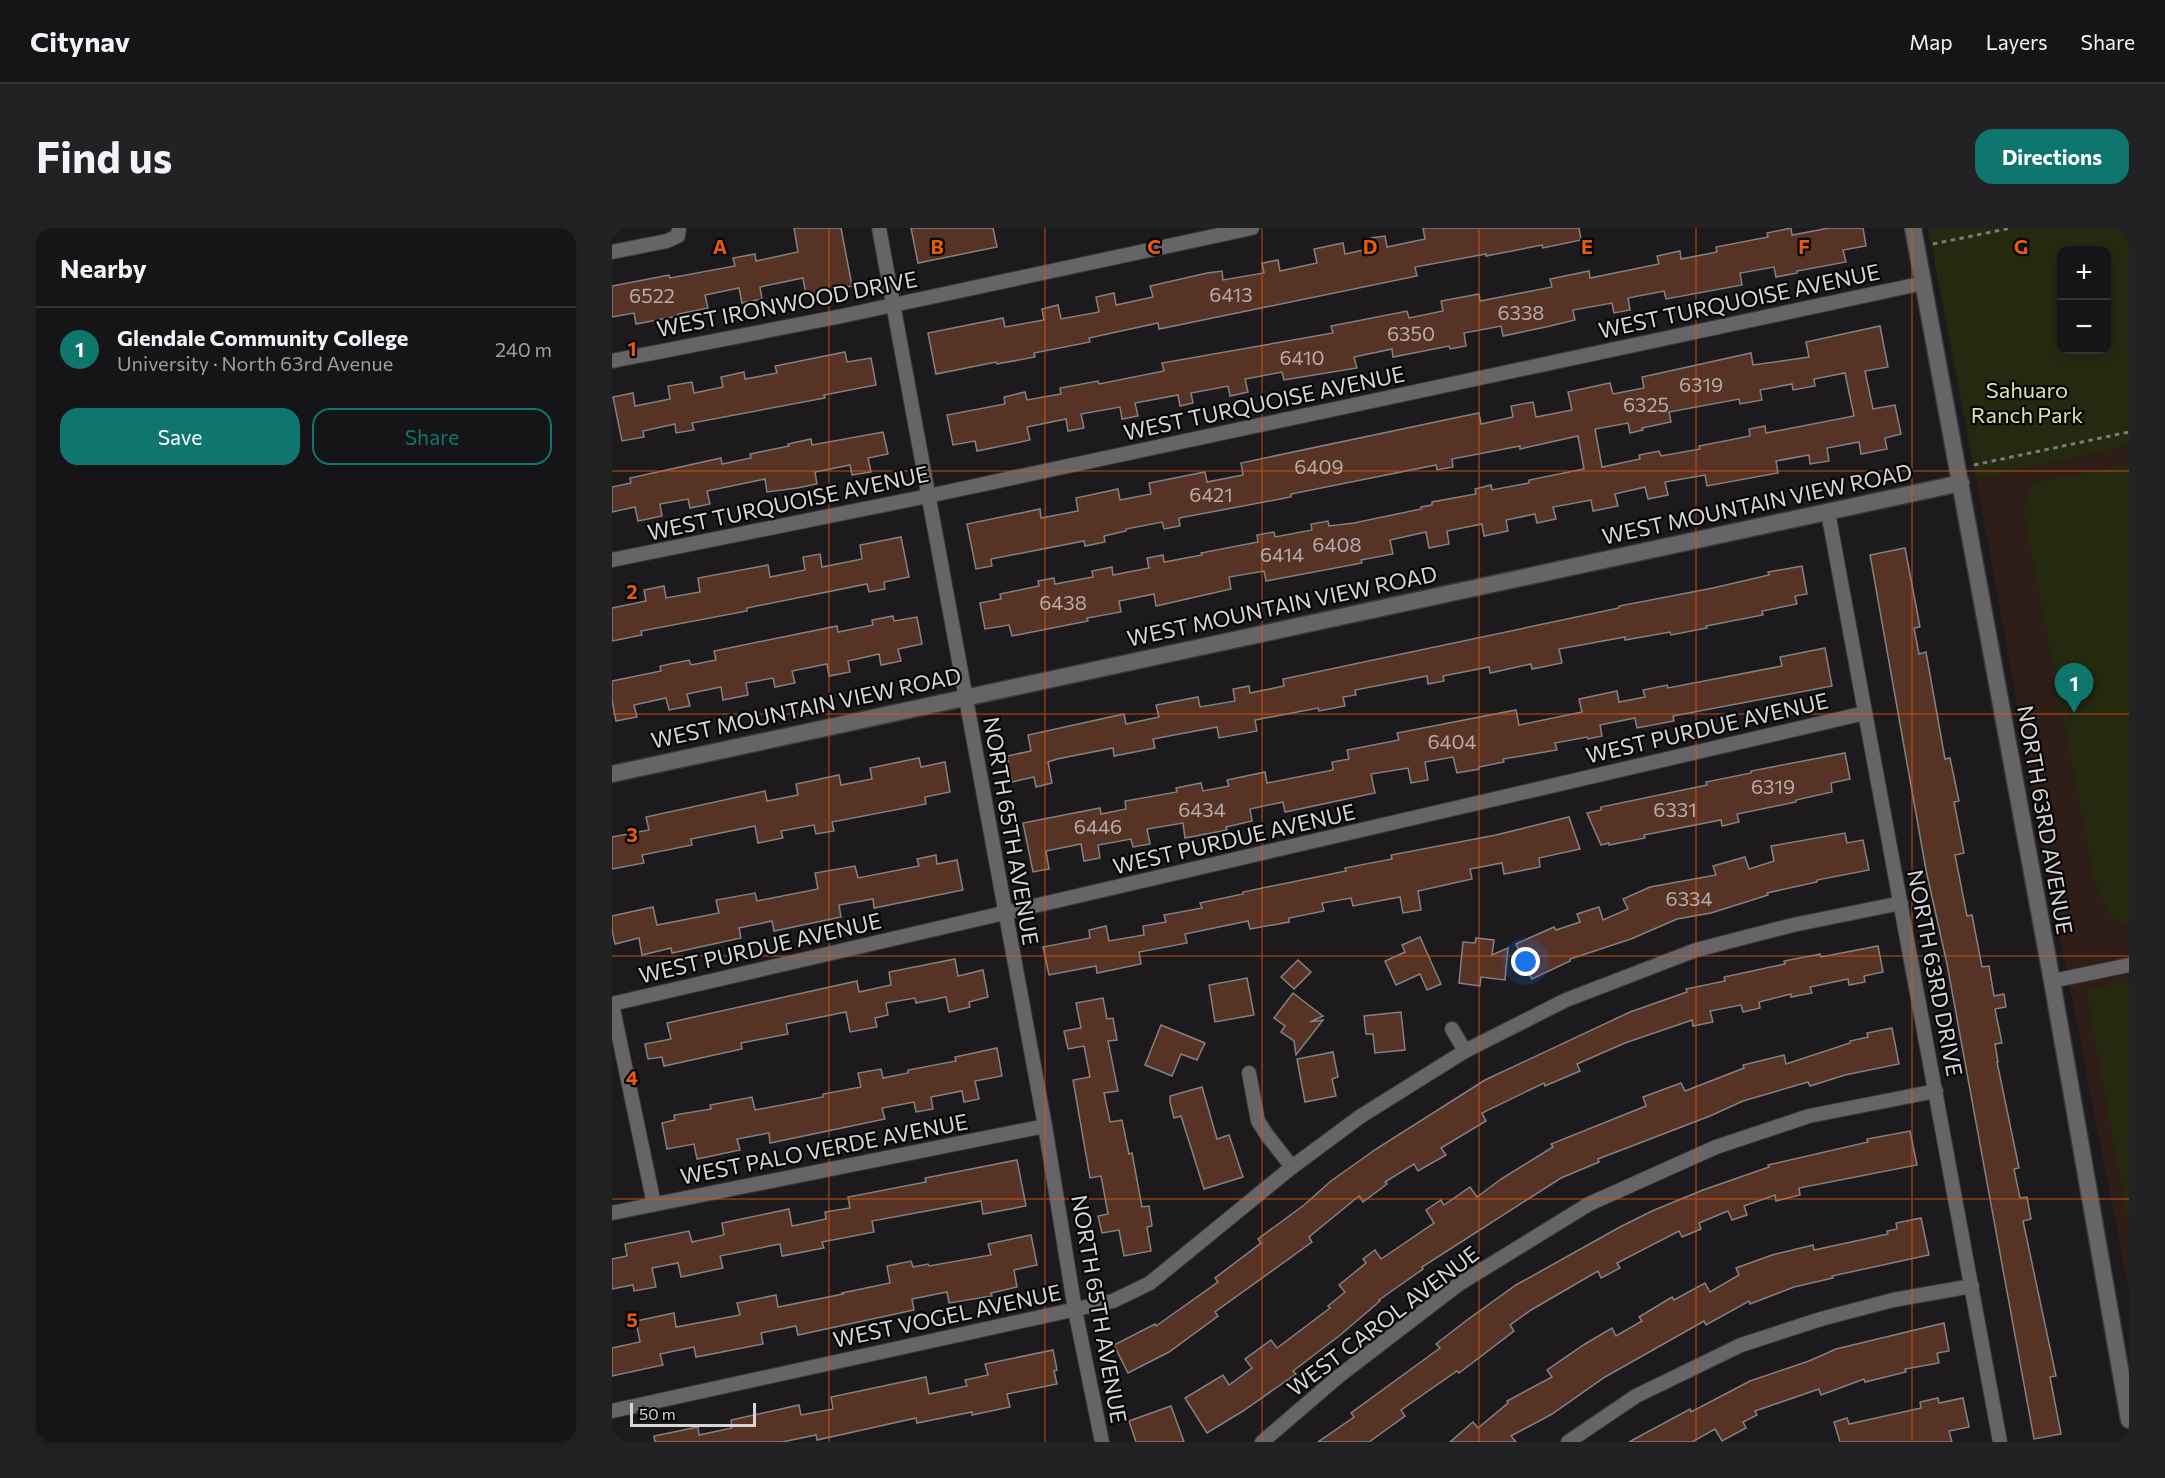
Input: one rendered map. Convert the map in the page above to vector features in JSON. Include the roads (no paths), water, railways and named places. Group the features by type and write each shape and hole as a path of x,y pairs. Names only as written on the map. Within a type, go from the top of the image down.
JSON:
{"street":[{"name":"NORTH 65TH AVENUE","path":"879,228 1044,1126 1075,1310 1102,1442"},
{"name":"WEST IRONWOOD DRIVE","path":"612,361 893,305 1252,228"},
{"name":"NORTH 63RD AVENUE","path":"1913,228 2052,981 2129,1420"},
{"path":"612,252 667,241 678,232"},
{"name":"WEST TURQUOISE AVENUE","path":"612,560 928,496 1924,283"},
{"name":"WEST MOUNTAIN VIEW ROAD","path":"612,774 1828,512 1959,476"},
{"name":"NORTH 63RD DRIVE","path":"1828,512 2000,1442"},
{"name":"WEST PURDUE AVENUE","path":"612,1004 1865,713"},
{"name":"WEST VOGEL AVENUE","path":"612,1410 1113,1301 1150,1283 1292,1167 1360,1116 1466,1051 1566,1000 1696,950 1793,925 1901,903"},
{"path":"2052,981 2129,965"},
{"path":"612,1004 654,1204"},
{"path":"1452,1029 1466,1051"},
{"path":"1249,1073 1258,1121 1292,1167"},
{"name":"WEST CAROL AVENUE","path":"1262,1442 1339,1376 1459,1284 1589,1204 1716,1147 1809,1116 1936,1090"},
{"name":"WEST PALO VERDE AVENUE","path":"612,1214 1044,1126"},
{"path":"1568,1442 1636,1396 1742,1345 1821,1319 1893,1300 1972,1286"}],"place":[{"name":"Glendale Community College","path":"2074,713"}],"park label":[{"name":"Sahuaro Ranch Park","path":"2027,402"}]}
